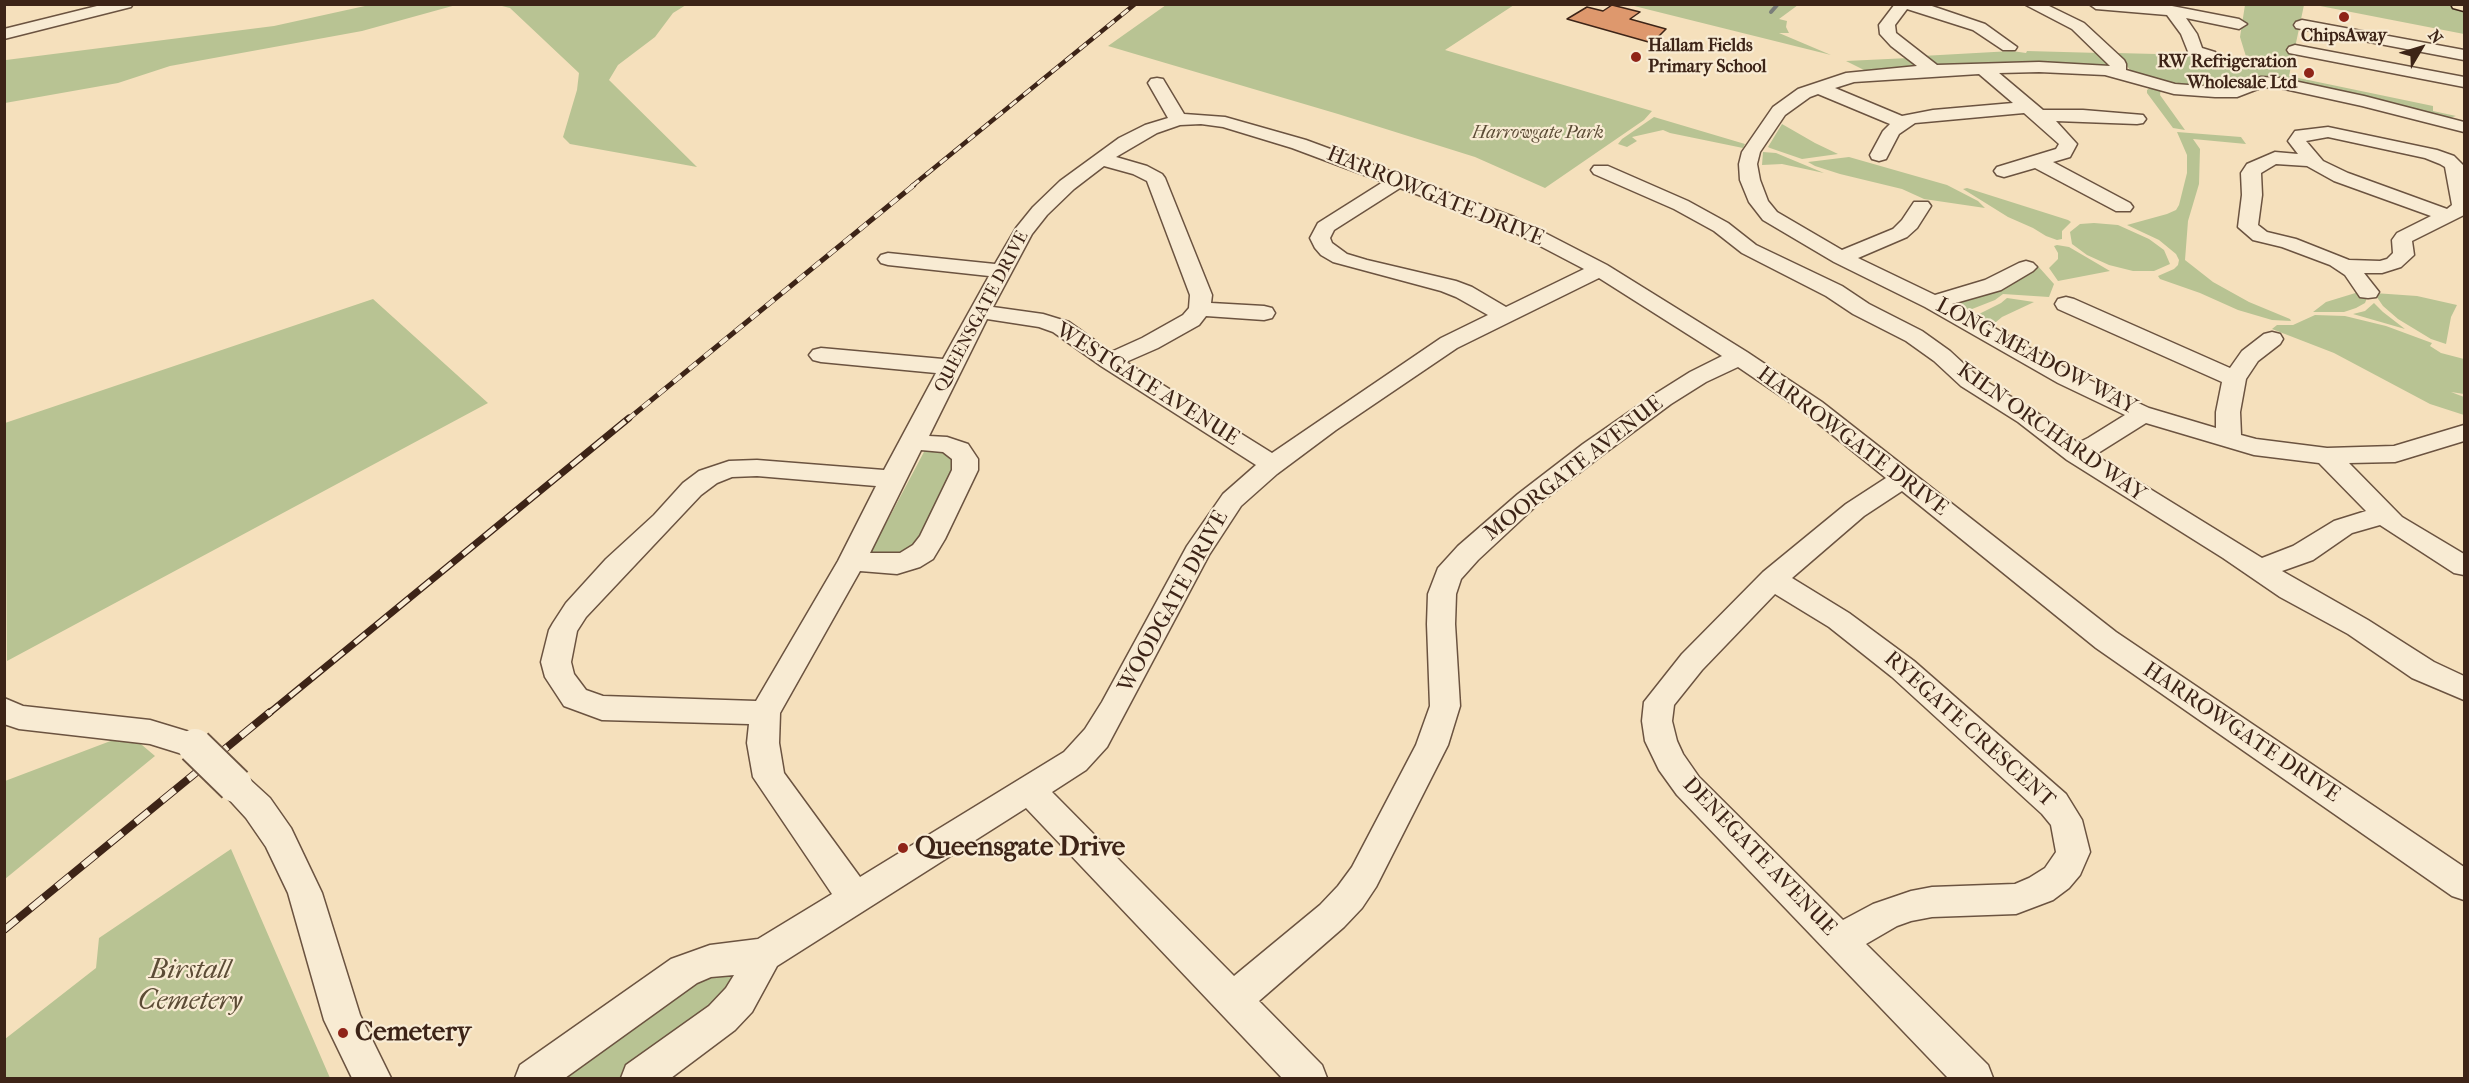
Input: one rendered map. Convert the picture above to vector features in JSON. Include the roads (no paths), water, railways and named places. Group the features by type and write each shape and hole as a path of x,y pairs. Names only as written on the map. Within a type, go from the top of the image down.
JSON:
{"highway":[{"path":"2460,4 2464,5"}],"street":[{"path":"6,35 126,4"},
{"path":"1903,4 1887,25 1888,33 1896,43 1933,70"},
{"path":"1908,4 1948,15 1990,32 2011,49"},
{"path":"1817,87 1852,77 1933,70 2039,67 2118,69 2118,64 2110,55 2078,26 2031,4"},
{"path":"2096,4 2172,11 2200,10 2239,24"},
{"path":"2051,12 2072,5"},
{"path":"1948,15 1967,7"},
{"path":"2172,11 2202,54"},
{"path":"2302,25 2464,55"},
{"path":"2295,50 2464,82"},
{"path":"1982,68 2057,131 2068,144 2063,153 2004,171"},
{"path":"2110,70 2160,86 2199,92 2237,92 2255,84 2280,83 2355,99 2464,127"},
{"path":"1157,82 1178,120"},
{"path":"1817,87 1902,123"},
{"name":"LONG MEADOW WAY","path":"1817,87 1785,104 1751,152 1748,164 1750,180 1762,206 1780,223 1841,258 1933,302 2066,378 2140,413 2229,441 2282,452 2327,456 2395,454 2464,434"},
{"path":"1877,157 1892,131 1902,123 1933,115 2032,112 2143,119"},
{"name":"HARROWGATE DRIVE","path":"1178,120 1201,119 1225,122 1299,144 1507,221 1600,268 1813,407 2106,640 2464,885"},
{"name":"QUEENSGATE DRIVE","path":"854,897 769,777 763,742 765,713 852,561 950,367 1023,232 1040,210 1067,185 1101,159 1151,129 1178,120"},
{"path":"2312,161 2297,141 2301,135 2331,133 2439,156 2454,165 2461,184 2462,206 2448,216 2404,237 2402,240 2404,255 2394,264 2382,267 2345,266 2289,243 2260,236 2248,227 2252,195 2251,173 2254,168 2266,160 2276,158 2312,161 2341,177 2448,216"},
{"path":"1101,159 1148,173 1159,183 1201,295 1200,309 1191,320 1150,343 1109,361"},
{"path":"2038,162 2128,209"},
{"name":"KILN ORCHARD WAY","path":"1600,170 1676,202 1749,249 1834,291 1861,309 1914,336 1942,356 1975,386 2028,417 2076,454 2259,569 2290,591 2358,627 2412,664 2464,689"},
{"path":"1399,180 1325,227 1320,238 1322,244 1328,251 1340,258 1360,265 1464,292 1504,315"},
{"path":"1841,258 1900,233 1910,224 1922,203"},
{"path":"1729,234 1780,223"},
{"path":"898,264 1002,272"},
{"path":"2345,266 2368,292"},
{"path":"1933,302 1993,285 2026,267"},
{"name":"WOODGATE DRIVE","path":"534,1078 684,971 710,961 764,955 1075,761 1096,738 1197,553 1232,500 1272,464 1449,343 1600,268"},
{"path":"2061,301 2234,379"},
{"path":"1200,309 1265,314"},
{"name":"WESTGATE AVENUE","path":"981,312 1043,321 1061,327 1109,361 1272,464"},
{"path":"1914,336 1960,317"},
{"path":"2229,441 2228,412 2234,379 2250,356 2274,338"},
{"path":"821,355 851,352 950,367"},
{"name":"MOORGATE AVENUE","path":"1233,1000 1332,916 1350,897 1364,877 1432,745 1445,706 1441,624 1442,594 1448,575 1468,553 1527,500 1592,450 1663,399 1698,377 1739,357"},
{"path":"2076,454 2097,444 2140,413"},
{"path":"852,561 897,564 910,560 923,552 932,539 965,470 965,459 959,450 947,445 913,442"},
{"path":"2327,456 2384,515 2413,536 2464,566"},
{"path":"765,713 602,708 575,698 560,677 556,662 563,630 576,610 616,566 663,521 692,489 708,477 729,469 757,468 892,479"},
{"name":"DENEGATE AVENUE","path":"1903,479 1854,510 1773,579 1692,662 1659,702 1657,721 1661,741 1670,760 1688,786 1974,1078"},
{"path":"2259,569 2303,553 2343,527 2384,515"},
{"name":"RYEGATE CRESCENT","path":"1773,579 1839,620 1903,669 2054,804 2066,820 2071,840 2073,852 2068,865 2041,889 2016,899 1932,902 1911,906 1885,915 1840,940"},
{"path":"4,710 19,717 150,732 195,746 258,808 279,838 305,893 343,1020 372,1078"},
{"path":"1030,791 1308,1078"},
{"name":"WOODGATE DRIVE","path":"640,1078 722,1018 739,1000 764,955"}],"waterway":[{"path":"1771,12 1778,4"}],"railway":[{"path":"912,186 1135,4"},
{"path":"627,420 914,185"},
{"path":"268,714 629,418"},
{"path":"4,930 270,712"}],"place":[{"name":"ChipsAway","path":"2344,17"},
{"name":"Hallam Fields Primary School","path":"1636,57"},
{"name":"RW Refrigeration Wholesale Ltd","path":"2309,73"},
{"name":"Queensgate Drive","path":"903,848"},
{"name":"Cemetery","path":"343,1033"}],"park label":[{"name":"Harrowgate Park","path":"1538,134"},
{"name":"Birstall Cemetery","path":"190,986"}]}
